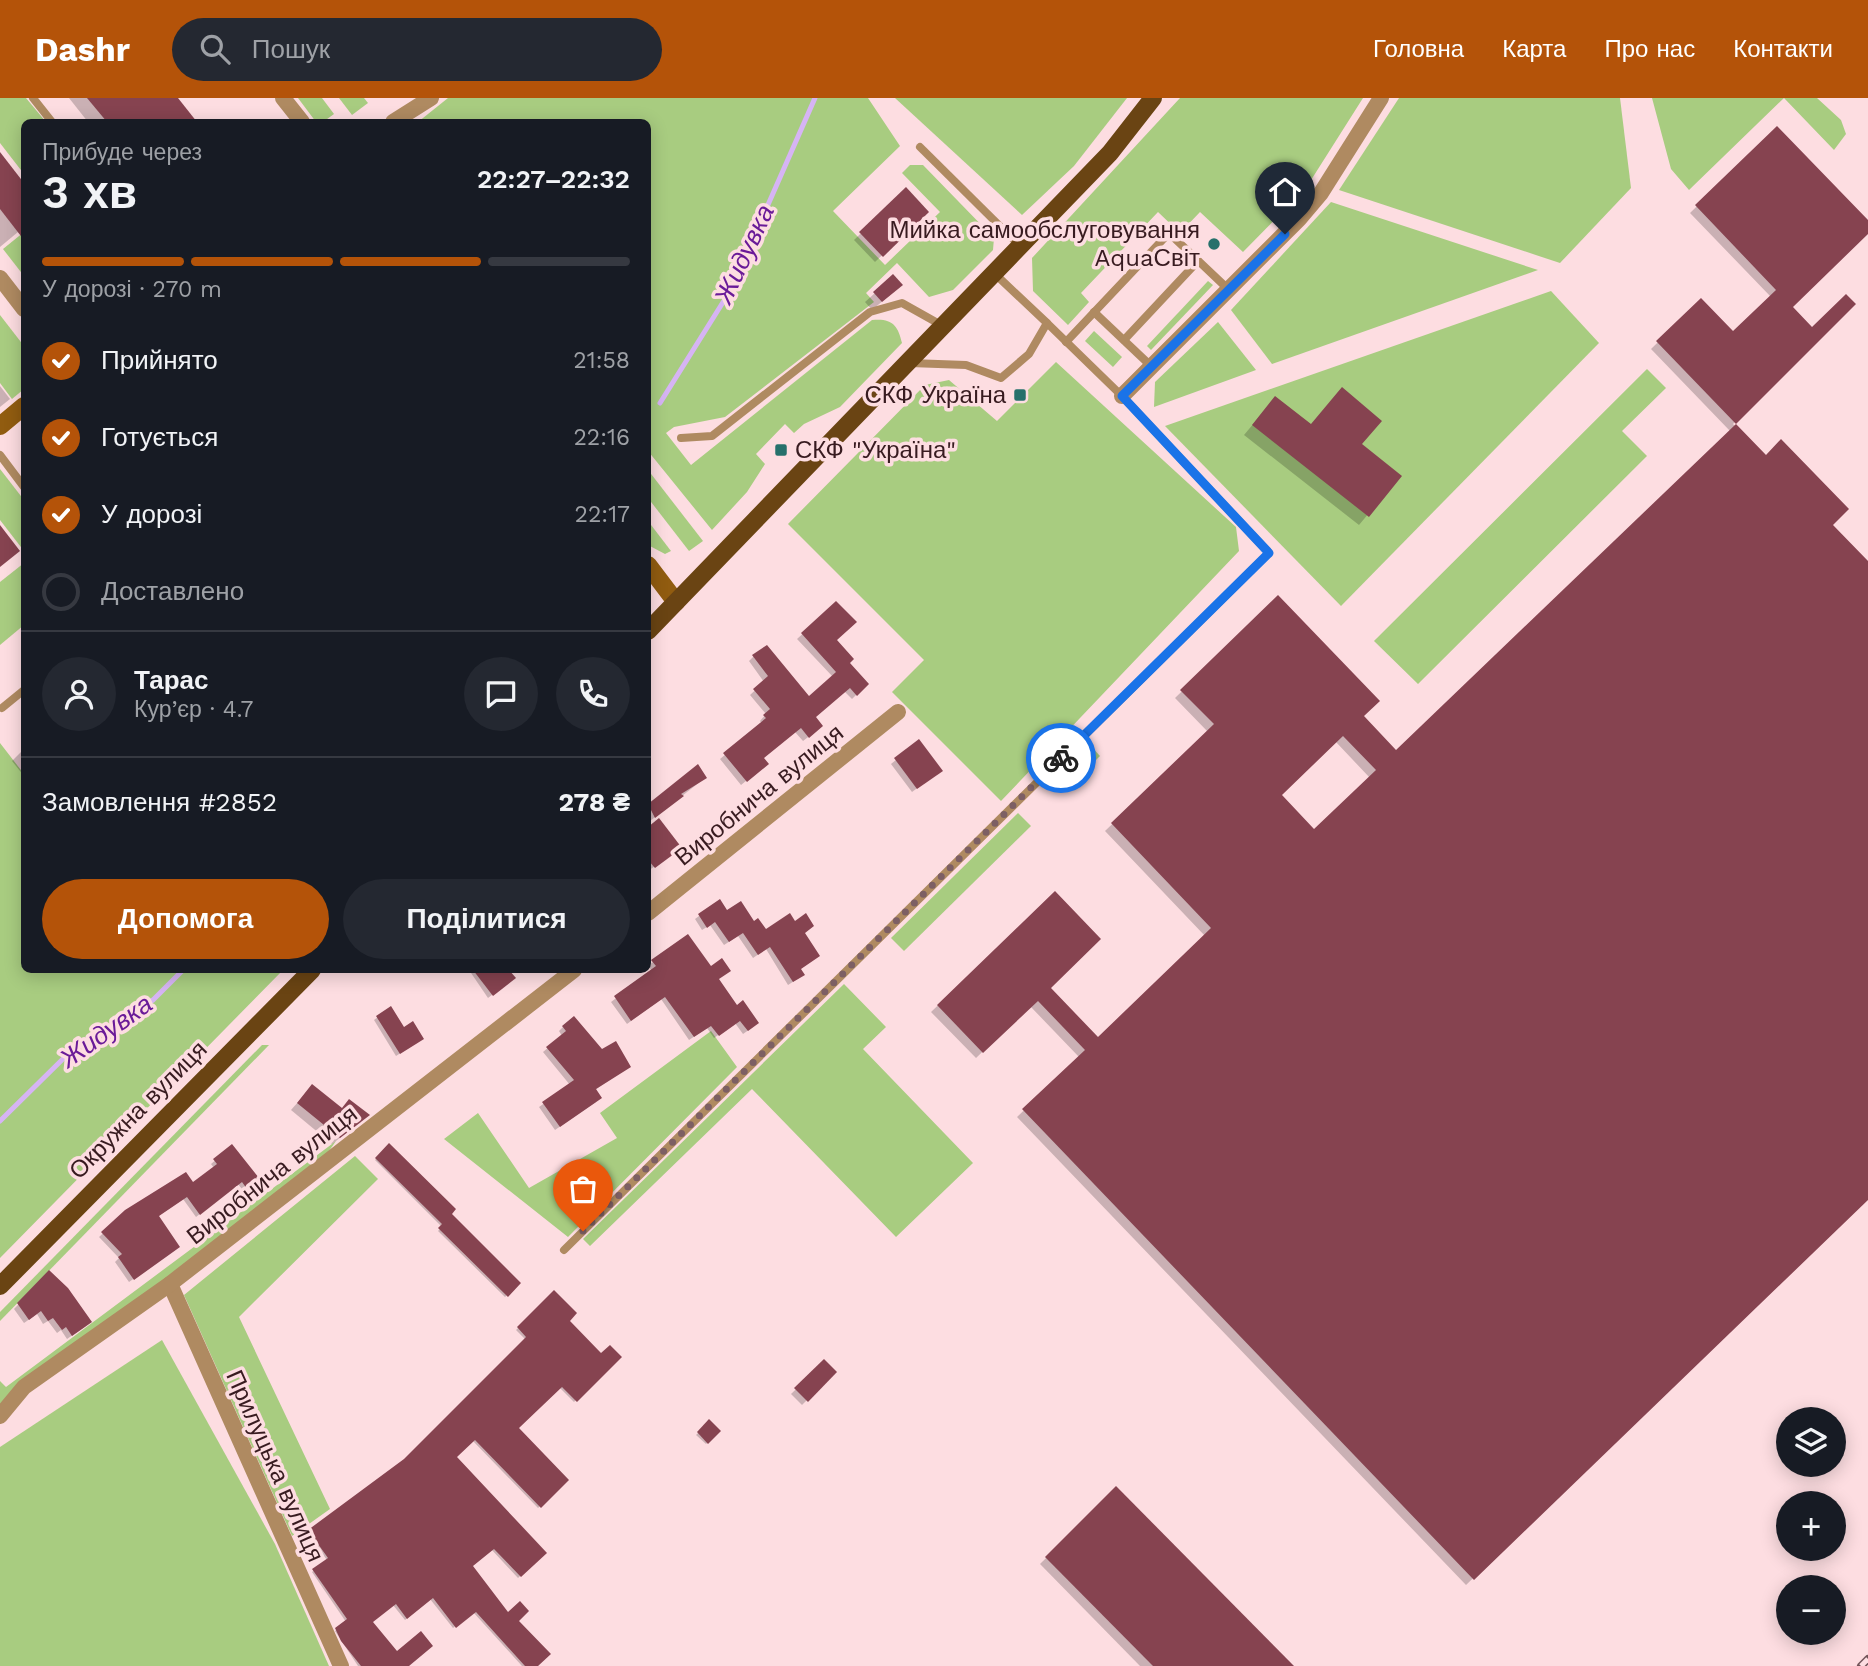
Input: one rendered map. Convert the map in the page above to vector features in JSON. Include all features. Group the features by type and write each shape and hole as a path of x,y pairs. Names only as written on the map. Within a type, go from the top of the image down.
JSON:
{"main road":[{"path":"651,628 1110,153 1153,98"},
{"name":"Окружна вулиця","path":"0,1286 309,973"}],"street":[{"path":"283,98 300,119"},
{"path":"405,119 431,98"},
{"path":"1122,396 1229,290 1321,193 1381,98"},
{"path":"0,278 21,305"},
{"path":"0,426 21,408"},
{"path":"651,569 676,602"},
{"name":"Виробнича вулиця","path":"651,911 898,712"},
{"name":"Виробнича вулиця","path":"0,1416 24,1387 170,1284 570,973"},
{"name":"Прилуцька вулиця","path":"170,1284 341,1666"}],"lane":[{"path":"33,98 50,119"},
{"path":"920,147 1020,246"},
{"path":"1066,342 1169,233 1229,290"},
{"path":"1124,340 1198,261"},
{"path":"564,1250 1269,553 1122,396 994,273"},
{"path":"681,438 712,436 870,312 902,303 943,326"},
{"path":"1094,312 1152,366"},
{"path":"908,363 966,365 1001,377 1029,354 1047,323"},
{"path":"0,455 21,483"},
{"path":"2,708 21,692"}],"green space":[{"path":"0,98 26,98 44,119 21,119 21,170 0,143"},
{"path":"298,98 322,98 334,114 327,119 314,119"},
{"path":"339,98 364,98 368,103 352,115"},
{"path":"448,98 868,98 900,146 833,211 885,265 940,212 902,173 910,165 923,165 994,238 993,250 953,290 929,297 897,263 866,293 874,302 725,417 674,427 666,433 691,465 872,320 885,320 896,327 902,343 840,407 804,424 794,433 785,424 756,454 765,464 747,492 712,530 651,455 651,119 422,119"},
{"path":"895,98 1127,98 1074,166 1022,215"},
{"path":"1180,98 1363,98 1306,188 1243,252 1200,212 1180,233 1158,212 1081,293 1089,302 1068,325 1033,291 1032,258"},
{"path":"1399,98 1620,98 1631,188 1560,263 1339,190"},
{"path":"1652,98 1784,98 1689,190 1671,169"},
{"path":"1784,98 1817,98 1841,120 1846,134 1834,150"},
{"path":"1331,202 1538,270 1272,364 1231,310"},
{"path":"21,234 21,272 3,249"},
{"path":"1208,281 1213,285 1151,350 1147,346"},
{"path":"1551,291 1599,343 1341,606 1165,426"},
{"path":"0,315 21,342 21,392 12,399 0,383"},
{"path":"1218,322 1256,370 1154,407 1155,382"},
{"path":"1094,331 1122,357 1113,367 1085,341"},
{"path":"1056,362 1236,527 1239,551 1001,801 892,692 924,660 788,524 925,385 949,380 997,421"},
{"path":"1647,369 1666,388 1622,431 1647,456 1418,684 1374,641"},
{"path":"0,469 21,496 21,547 0,520"},
{"path":"651,474 703,541 689,551 651,502"},
{"path":"651,525 671,551 665,554 651,547"},
{"path":"21,565 21,628 0,645 0,582"},
{"path":"0,743 21,770 21,973 280,973 0,1258"},
{"path":"1088,743 1100,756 1074,782 1062,769"},
{"path":"1018,813 1031,826 904,951 891,938"},
{"path":"844,984 886,1027 863,1049 973,1163 896,1237 752,1089 590,1246 583,1239"},
{"path":"711,1031 737,1067 568,1237 444,1139 478,1113 529,1188 617,1138 600,1113"},
{"path":"262,1045 269,1045 0,1321 0,1312"},
{"path":"336,1141 322,1161 0,1411 0,1381 6,1387"},
{"path":"355,1156 378,1179 239,1317 330,1509 292,1536 184,1295"},
{"path":"162,1340 275,1544 329,1666 0,1666 0,1447"}],"building":[{"path":"87,98 178,98 195,119 104,119"},
{"path":"1777,126 1868,220 1868,234 1793,307 1812,327 1846,294 1856,304 1736,424 1656,341 1701,298 1733,331 1776,290 1695,205"},
{"path":"0,152 21,179 21,236 0,209"},
{"path":"906,187 929,212 883,257 859,232"},
{"path":"893,274 903,285 882,302 873,292"},
{"path":"1342,387 1382,421 1362,444 1402,476 1369,517 1252,425 1275,396 1311,424"},
{"path":"1736,424 1766,455 1781,439 1849,509 1833,525 1868,561 1868,1200 1474,1580 1022,1109 1085,1050 1038,1001 983,1053 937,1005 1055,891 1101,939 1051,988 1098,1037 1211,928 1111,823 1214,724 1180,690 1278,595 1380,701 1364,716 1396,750","holes":["1343,736 1376,770 1314,829 1282,795"]},
{"path":"0,525 20,551 0,567"},
{"path":"836,601 857,622 837,640 854,659 850,663 869,684 857,696 850,688 816,717 823,726 809,738 801,728 764,758 769,764 747,782 723,753 766,718 763,715 770,709 753,689 768,676 752,655 767,645 809,696 836,672 801,633"},
{"path":"919,739 943,771 917,789 894,758"},
{"path":"698,764 707,778 681,794 684,796 655,818 651,802"},
{"path":"659,818 682,848 655,868 651,863 651,825"},
{"path":"720,899 727,910 741,901 754,921 758,918 766,929 790,913 795,921 806,913 814,926 805,933 820,956 801,969 805,975 793,982 770,947 758,955 743,933 729,942 715,922 707,928 698,914"},
{"path":"688,934 711,966 722,958 731,971 719,979 737,1005 743,1000 759,1023 748,1031 740,1021 719,1036 711,1026 694,1037 665,997 631,1021 614,996 646,973 651,973 656,966 651,960"},
{"path":"475,973 512,973 516,978 493,996"},
{"path":"391,1006 404,1027 413,1021 424,1039 400,1054 376,1016"},
{"path":"574,1016 602,1049 616,1041 631,1067 596,1089 602,1098 560,1127 542,1102 574,1080 546,1047 566,1031 562,1026"},
{"path":"312,1084 342,1108 349,1099 370,1115 340,1138 297,1103"},
{"path":"389,1143 456,1209 452,1214 521,1283 508,1297 438,1228 442,1224 375,1158"},
{"path":"232,1144 263,1183 250,1193 242,1182 200,1215 187,1197 159,1216 180,1247 134,1280 118,1257 122,1254 101,1232 125,1210 186,1172 193,1182 217,1164 213,1159"},
{"path":"49,1270 68,1288 92,1322 72,1336 66,1327 62,1330 53,1318 48,1321 41,1311 29,1320 17,1303"},
{"path":"554,1290 577,1313 570,1321 601,1353 610,1345 622,1357 577,1402 562,1387 519,1428 569,1480 541,1508 475,1440 457,1457 547,1553 521,1577 494,1549 473,1566 508,1612 520,1601 529,1611 519,1621 551,1654 538,1666 525,1666 476,1612 456,1628 433,1598 407,1619 396,1604 373,1622 397,1651 421,1631 433,1646 409,1666 361,1666 341,1641 335,1628 347,1619 312,1569 328,1558 308,1530 404,1459 526,1337 517,1327"},
{"path":"824,1359 837,1372 808,1402 794,1388"},
{"path":"709,1419 721,1431 708,1444 697,1432"},
{"path":"1116,1486 1294,1666 1153,1666 1045,1557"}],"waterway":[{"name":"Жидувка","path":"660,403 730,291 815,98"},
{"name":"Жидувка","path":"0,1121 72,1050 153,1000 180,973"}],"railway":[{"path":"1861,1666 1868,1659"}],"way so far":[{"path":"583,1231 1061,758"}],"place":[{"name":"Мийка самообслуговування AquaСвіт","path":"1214,244"},
{"name":"СКФ Україна","path":"1020,395"},
{"name":"СКФ \"Україна\"","path":"781,450"}],"route":[{"path":"1061,758 1269,553 1122,396 1285,234"}]}
